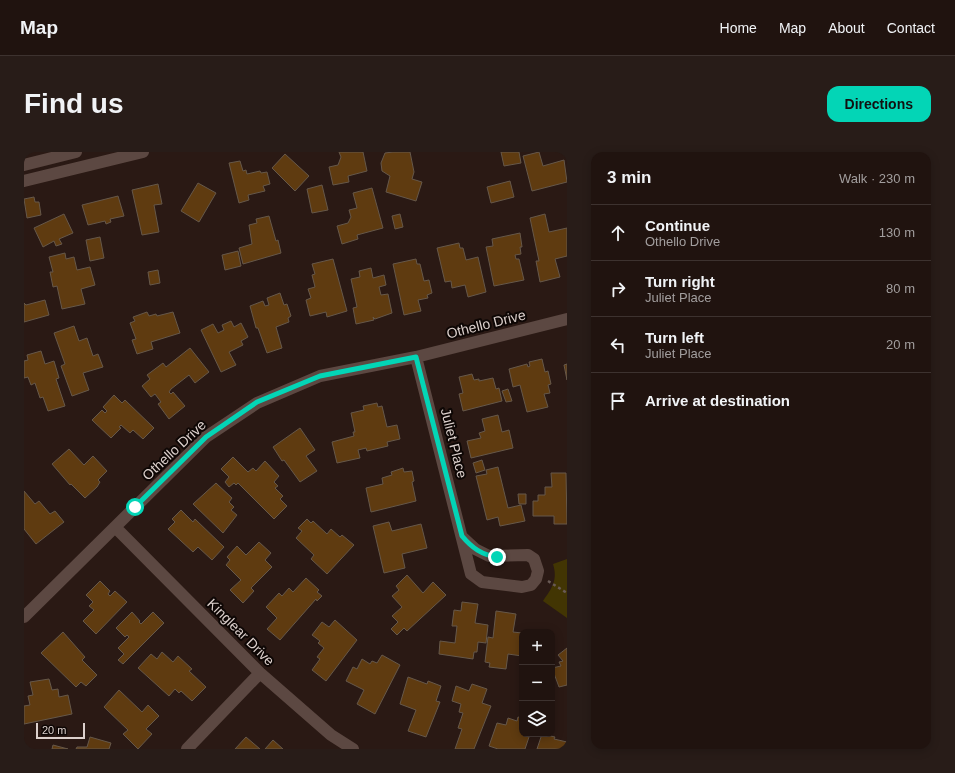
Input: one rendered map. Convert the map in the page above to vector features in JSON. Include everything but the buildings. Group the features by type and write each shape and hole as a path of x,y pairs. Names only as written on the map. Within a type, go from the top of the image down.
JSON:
{"street":[{"path":"24,165 76,152"},
{"path":"24,181 143,152"},
{"name":"Othello Drive","path":"24,617 206,437 257,402 320,376 416,357 567,319"},
{"name":"Juliet Place","path":"416,357 462,536 467,566 471,574 478,580 493,585 526,587 534,582 538,575"},
{"name":"Kinglear Drive","path":"115,527 260,673 331,735 353,749"},
{"path":"462,536 475,549 489,556 528,554 536,563 538,575"},
{"path":"187,749 260,673"}],"path":[{"path":"538,575 567,593"}],"shaded area":[{"path":"567,559 567,618 543,601 553,584 555,575 553,564"}],"route":[{"path":"135,507 206,437 257,402 320,376 416,357 462,536 469,545 475,549 489,556 497,557"}]}
